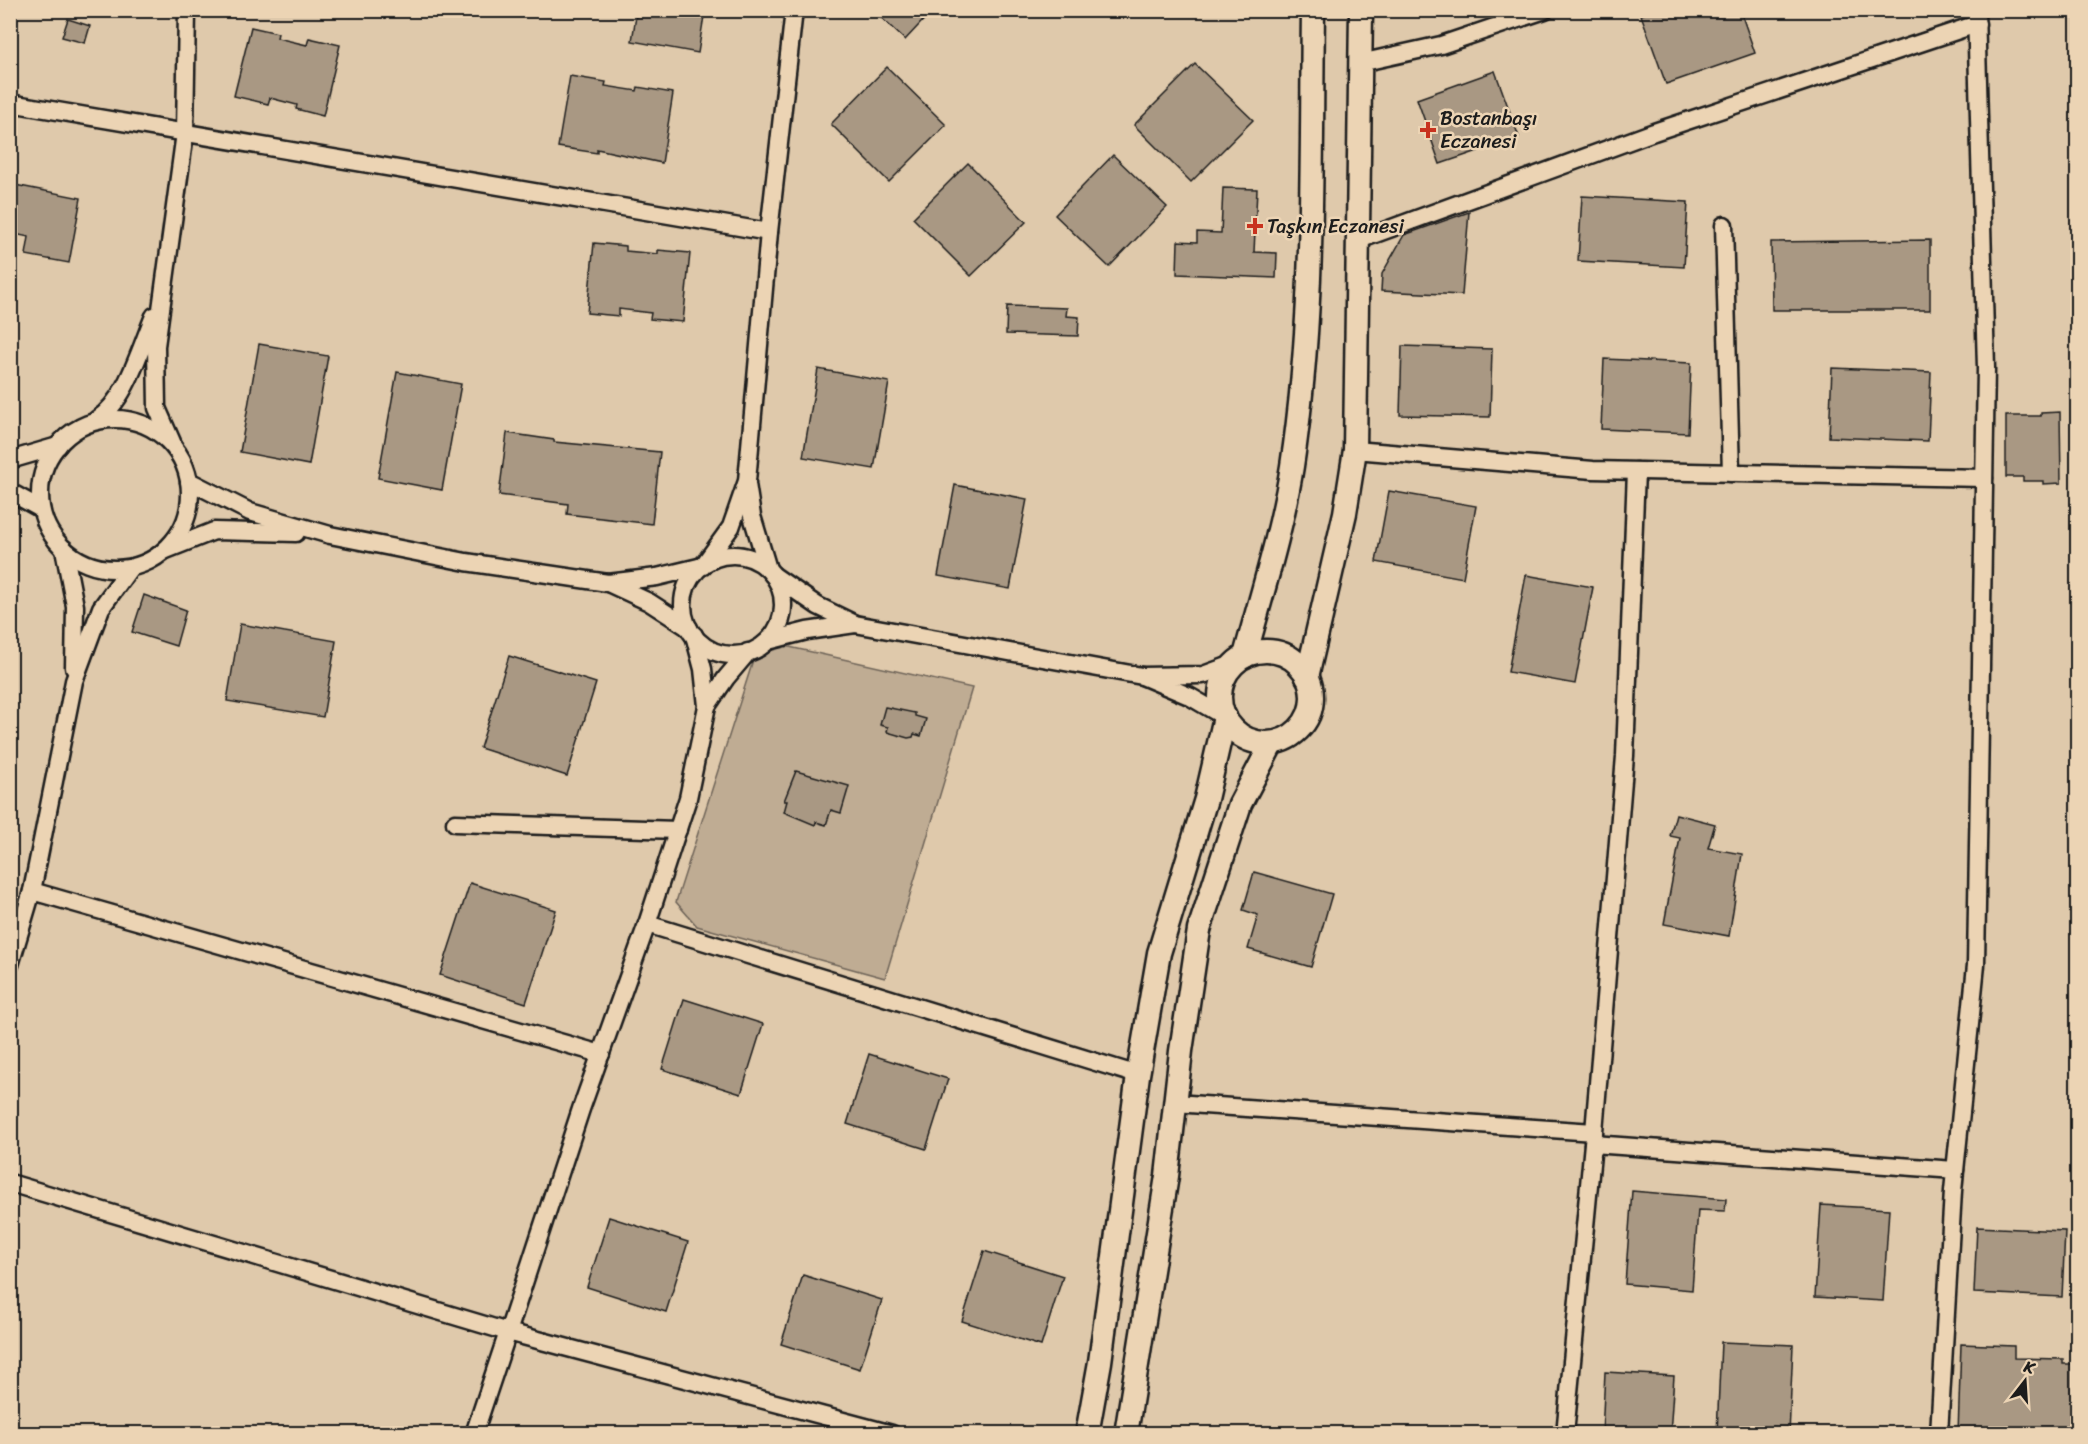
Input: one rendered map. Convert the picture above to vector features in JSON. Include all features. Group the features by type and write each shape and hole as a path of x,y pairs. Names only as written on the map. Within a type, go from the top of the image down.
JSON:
{"main road":[{"path":"1239,660 1259,652 1274,652 1299,665 1307,677 1311,698 1307,718 1293,734 1272,742 1258,742 1245,737 1233,729 1220,704 1225,676 1239,660 1279,526 1292,468 1299,412 1312,207 1313,10"},
{"path":"1307,677 1345,513 1355,450 1361,10"},
{"path":"1087,1434 1100,1362 1138,1075 1159,953 1206,799 1225,717"},
{"path":"1126,1434 1165,1188 1199,930 1240,804 1272,742"}],"street":[{"path":"165,550 180,533 188,512 189,481 157,408 156,346 185,132 187,10"},
{"path":"768,641 781,620 784,603 780,586 771,572 752,516 747,481 769,232 794,10"},
{"path":"1360,63 1441,45 1545,10"},
{"path":"1359,240 1976,17 1986,368 1976,965 1955,1170 1940,1434"},
{"path":"10,103 769,232"},
{"path":"1724,225 1731,473"},
{"path":"162,296 119,397 108,413 67,435 57,446 43,471 39,490 41,509 47,526 64,549 88,564 109,569 130,568 148,561 165,550 214,531 261,530 330,535"},
{"path":"91,423 110,419 135,422 158,432 176,450"},
{"path":"10,460 57,446"},
{"path":"1355,450 1593,470 1984,478"},
{"path":"1565,1434 1594,1138 1625,756 1636,471"},
{"path":"189,481 250,512 330,535 466,562 608,583 657,577 704,564 724,555 741,555 758,560 818,606 855,624 1142,676 1203,675 1239,660"},
{"path":"474,1434 688,798 707,706 703,669 683,603 686,587 695,572 704,564 731,527 747,481"},
{"path":"10,492 41,509"},
{"path":"64,549 75,606 74,681"},
{"path":"10,965 32,891 74,681 101,608 130,568"},
{"path":"608,583 649,602 712,650 725,654 748,652"},
{"path":"707,706 748,652 768,641 807,631 855,624"},
{"path":"1142,676 1189,696 1225,717"},
{"path":"455,823 678,830"},
{"path":"32,891 601,1054"},
{"path":"647,924 1138,1075"},
{"path":"1175,1103 1955,1170"},
{"path":"10,1183 508,1332 892,1434"}],"shaded area":[{"path":"776,644 972,688 885,978 697,926 676,902 753,661 761,652"}],"building":[{"path":"637,10 705,10 698,53 632,41"},
{"path":"873,10 933,10 905,40"},
{"path":"1653,10 1740,10 1755,53 1666,84 1641,15"},
{"path":"68,19 90,26 85,43 62,37"},
{"path":"251,27 278,33 277,38 307,45 309,38 340,45 323,116 296,109 297,105 270,98 268,104 234,96"},
{"path":"1195,64 1253,120 1191,182 1134,125"},
{"path":"887,67 946,125 889,182 831,124"},
{"path":"1495,71 1519,137 1440,164 1417,99"},
{"path":"570,76 606,82 605,86 637,91 638,87 673,93 662,163 597,149 597,153 558,147"},
{"path":"1113,155 1167,207 1109,267 1055,215"},
{"path":"968,163 1026,222 971,276 913,218"},
{"path":"10,184 81,198 69,263 26,255 29,237 10,233"},
{"path":"1223,188 1257,189 1254,252 1277,253 1276,278 1177,274 1178,241 1197,242 1197,232 1221,233"},
{"path":"1582,196 1688,202 1684,267 1578,261"},
{"path":"1469,212 1462,295 1381,291 1382,274 1404,235"},
{"path":"1930,240 1930,310 1772,310 1771,242"},
{"path":"594,243 626,246 626,251 658,254 658,250 690,253 683,322 650,319 651,313 619,309 619,316 587,313"},
{"path":"1007,306 1067,308 1066,316 1079,317 1078,336 1006,334"},
{"path":"259,344 328,356 309,465 240,452"},
{"path":"1402,346 1492,349 1490,417 1400,415"},
{"path":"1604,359 1691,363 1688,433 1601,429"},
{"path":"1832,368 1931,372 1928,441 1829,437"},
{"path":"818,369 889,382 874,469 803,457"},
{"path":"397,372 461,384 442,490 378,478"},
{"path":"2060,412 2061,483 2043,484 2043,481 2023,481 2023,477 2006,477 2006,416 2041,416 2041,413"},
{"path":"507,433 554,440 554,442 660,452 652,524 567,514 568,504 499,495"},
{"path":"955,485 1027,499 1010,589 938,576"},
{"path":"1389,491 1476,506 1463,578 1376,562"},
{"path":"1526,575 1593,587 1575,684 1508,672"},
{"path":"144,595 186,610 176,646 132,632"},
{"path":"240,624 336,641 323,717 227,701"},
{"path":"509,656 596,683 567,776 480,748"},
{"path":"885,707 915,713 915,716 926,719 921,736 914,734 913,737 908,738 887,732 888,727 880,725"},
{"path":"796,771 849,786 841,813 831,810 826,825 816,822 815,825 784,812 787,801 784,801"},
{"path":"1676,814 1715,824 1708,848 1742,854 1729,936 1664,924 1680,838 1670,836"},
{"path":"1254,872 1332,894 1311,967 1248,949 1258,915 1243,910"},
{"path":"470,883 556,910 526,1003 440,975"},
{"path":"684,999 763,1024 741,1094 662,1069"},
{"path":"869,1054 948,1079 926,1149 847,1124"},
{"path":"1632,1191 1726,1199 1725,1211 1698,1210 1692,1290 1625,1284"},
{"path":"1821,1205 1889,1209 1883,1301 1815,1297"},
{"path":"609,1217 688,1242 666,1312 587,1287"},
{"path":"1977,1227 2065,1231 2062,1297 1974,1293"},
{"path":"984,1251 1063,1276 1041,1346 962,1321"},
{"path":"803,1275 882,1300 860,1369 781,1344"},
{"path":"1721,1342 1793,1345 1789,1434 1717,1434"},
{"path":"1961,1344 2014,1346 2014,1358 2063,1359 2063,1364 2078,1364 2078,1434 1958,1434"},
{"path":"1605,1372 1674,1376 1670,1434 1602,1434"}],"place":[{"name":"Bostanbaşı Eczanesi","path":"1428,130"},
{"name":"Taşkın Eczanesi","path":"1255,226"}]}
